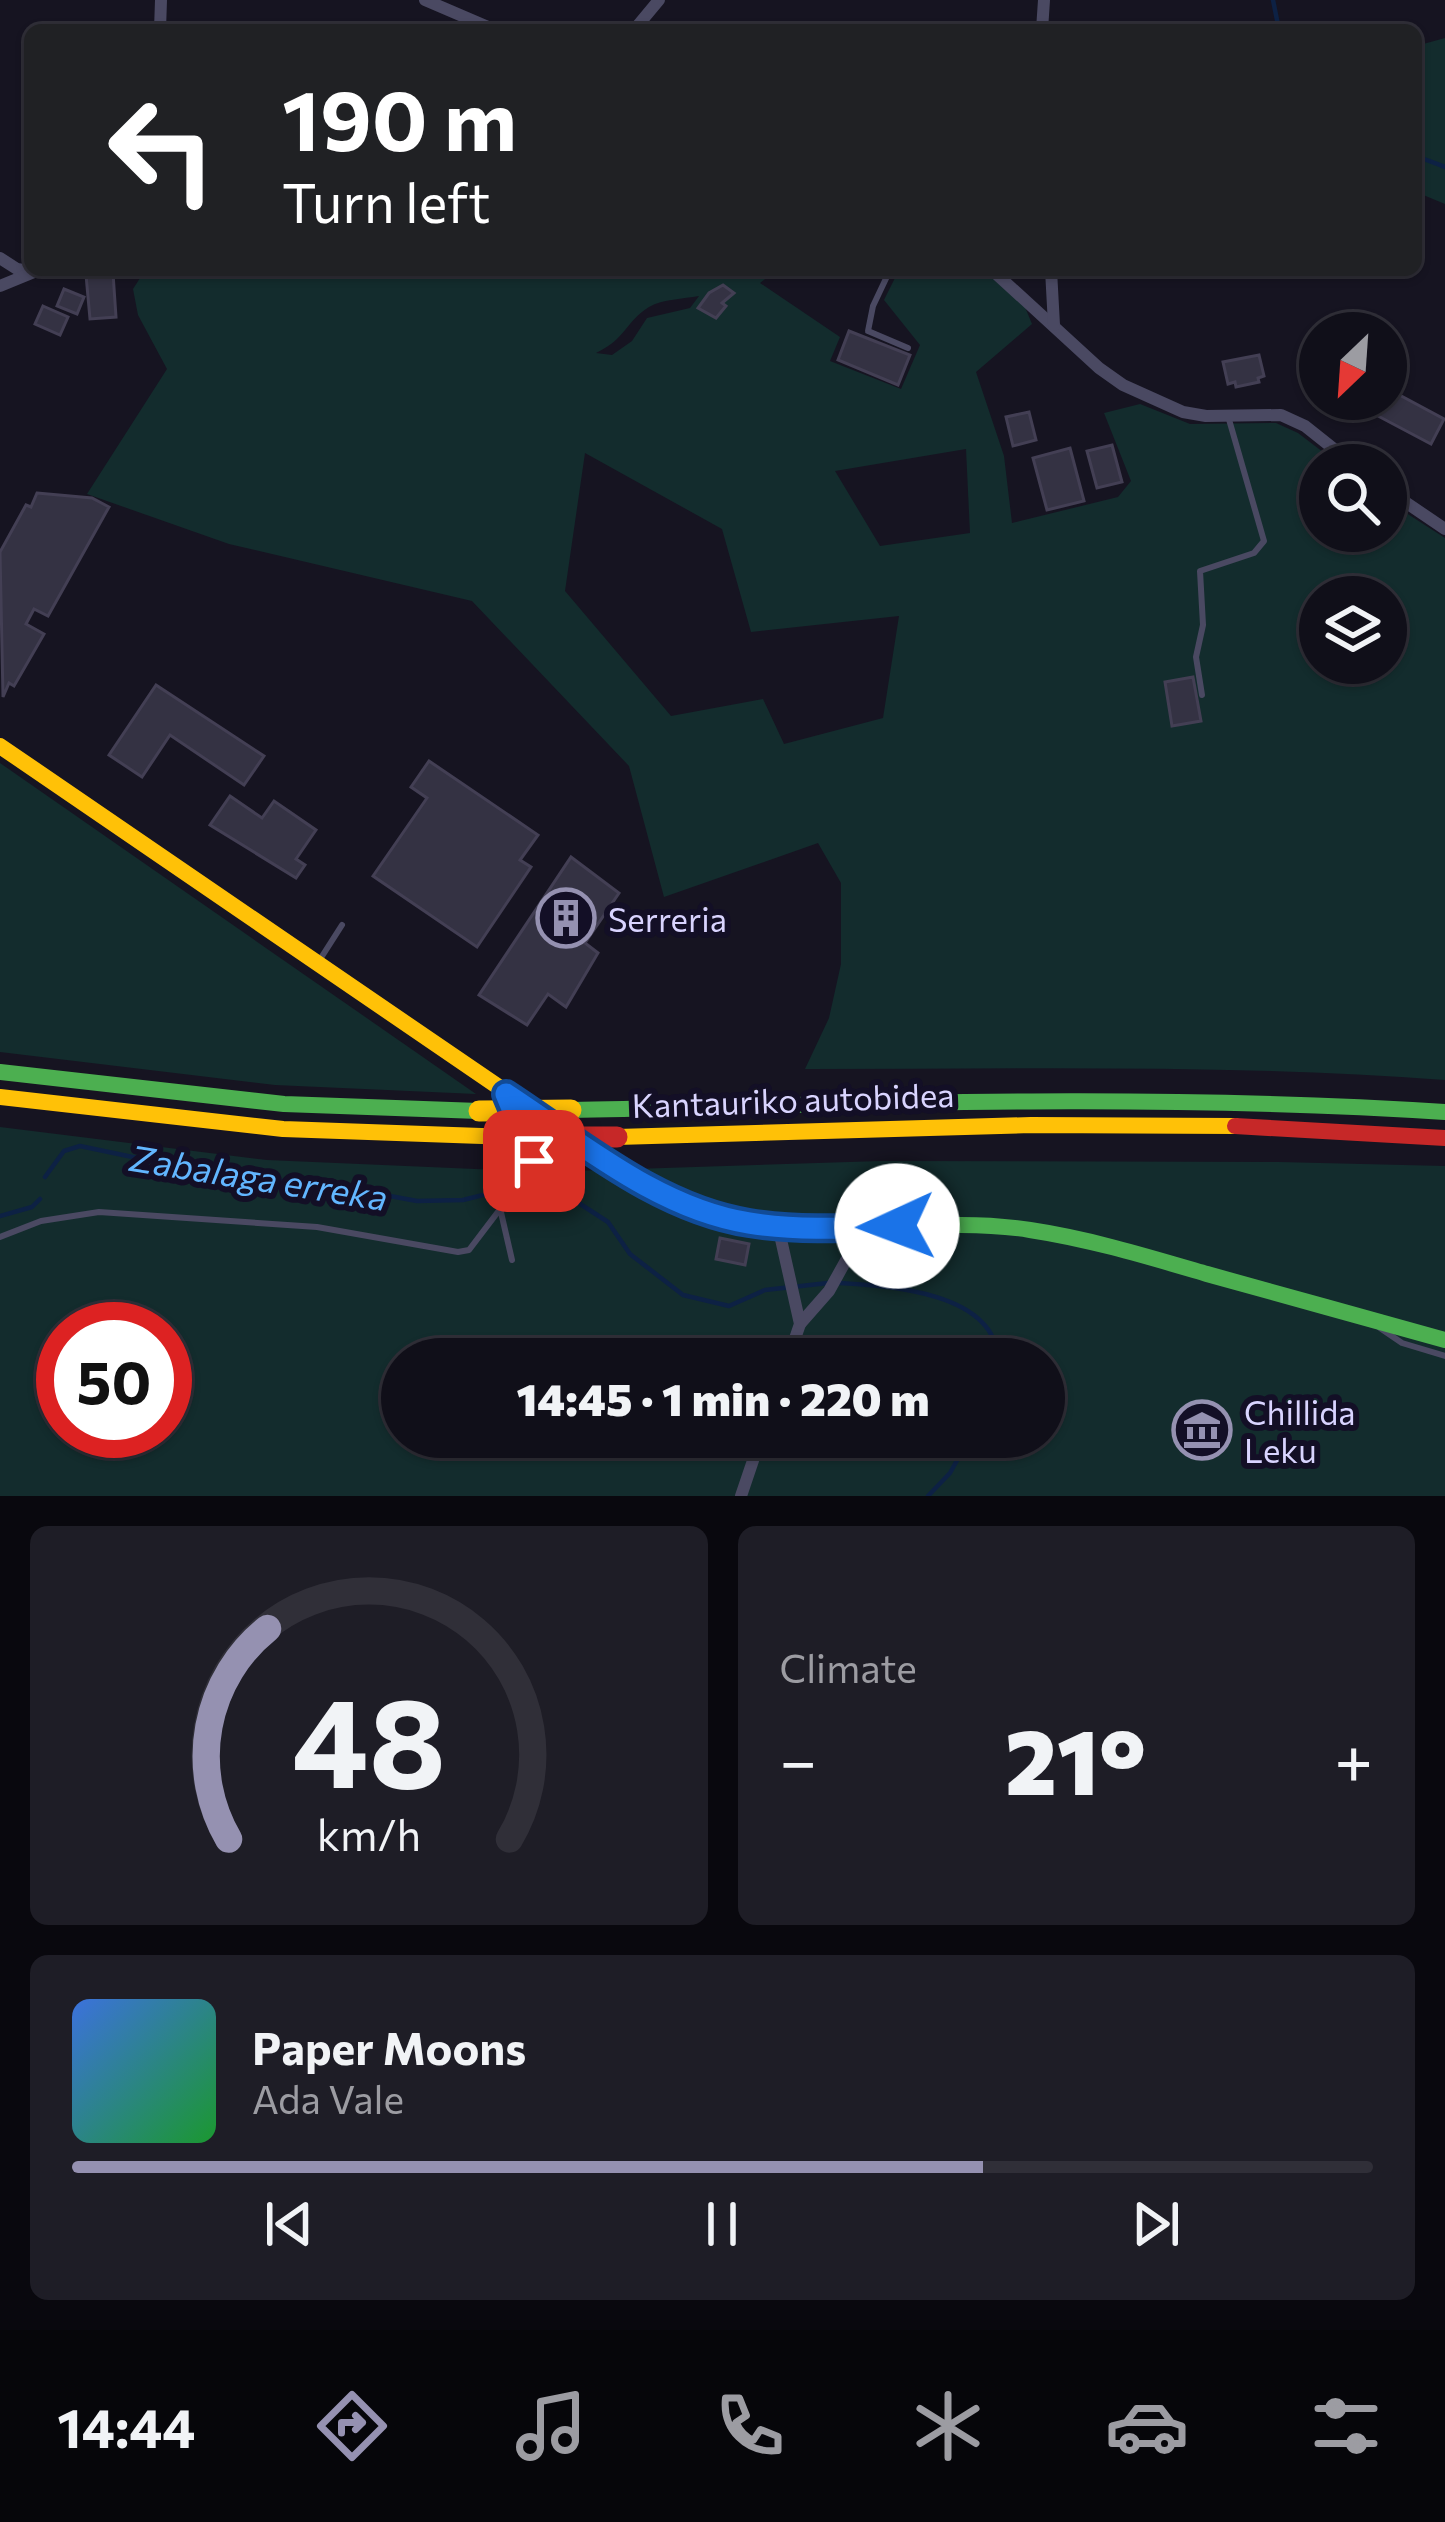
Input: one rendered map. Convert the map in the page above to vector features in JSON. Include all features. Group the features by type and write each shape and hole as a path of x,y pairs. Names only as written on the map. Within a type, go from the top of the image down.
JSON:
{"main road":[{"path":"0,746 506,1094 662,1192 725,1217 778,1226 1027,1228 1097,1243 1445,1340"},
{"name":"Kantauriko autobidea","path":"0,1072 284,1104 479,1111 1182,1100 1345,1103 1445,1112"},
{"name":"Kantauriko autobidea","path":"0,1097 284,1129 519,1139 1183,1124 1445,1138"}],"street":[{"path":"425,0 481,24"},
{"path":"639,24 659,0"},
{"path":"999,276 1099,368 1141,395 1183,412 1291,419 1325,444"},
{"path":"1051,276 1054,326"},
{"path":"1407,504 1445,529"},
{"path":"778,1226 800,1324"},
{"path":"795,1338 800,1324 829,1291 864,1228"},
{"path":"741,1496 754,1458"}],"lane":[{"path":"887,276 868,331 908,348"},
{"path":"1202,695 1196,657 1203,625 1200,571 1254,553 1264,541 1228,416"},
{"path":"317,964 341,925"},
{"path":"506,1094 519,1139"},
{"path":"0,1238 41,1221 99,1212 317,1227 458,1252 469,1250 535,1162 563,1157 630,1188 662,1192"},
{"path":"500,1208 512,1260"},
{"path":"1374,1320 1384,1334 1445,1356"}],"green space":[{"path":"1445,38 1445,204 1422,194 1422,44"},
{"path":"141,276 769,276 760,283 840,337 830,361 901,389 920,345 884,300 896,276 990,276 1025,307 1032,324 976,372 1004,456 1012,523 1118,497 1131,481 1104,413 1140,404 1190,424 1276,423 1298,433 1312,444 1299,444 1299,552 1407,552 1407,514 1445,538 1445,1080 1205,1069 805,1069 829,1018 841,964 841,883 818,843 664,897 629,766 472,601 229,544 87,494 167,369 138,315 133,289","holes":["699,296 690,308 647,318 632,341 612,355 596,353 649,307","966,449 970,533 880,546 835,471","585,453 722,529 751,632 899,616 883,718 784,744 763,699 671,716 565,591"]},
{"path":"0,763 476,1094 275,1085 0,1052"},
{"path":"0,1127 267,1160 542,1172 881,1161 1445,1166 1445,1496 0,1496"}],"building":[{"path":"86,276 113,276 116,317 90,319"},
{"path":"723,285 734,293 722,303 726,306 716,318 698,308 709,293"},
{"path":"64,289 84,297 77,314 57,306"},
{"path":"43,306 68,317 60,335 35,324"},
{"path":"849,331 910,355 898,385 838,360"},
{"path":"1259,355 1264,376 1259,382 1228,384 1223,362"},
{"path":"1407,399 1444,419 1431,444 1386,420 1407,420"},
{"path":"1029,412 1036,440 1013,446 1006,417"},
{"path":"1112,445 1122,482 1097,488 1087,451"},
{"path":"1070,448 1084,501 1047,510 1033,458"},
{"path":"37,493 92,498 109,507 48,616 34,609 26,624 44,634 3,697 0,552"},
{"path":"1193,677 1201,721 1172,726 1165,682"},
{"path":"156,685 264,756 244,785 170,735 142,777 109,755"},
{"path":"429,761 538,835 520,860 531,867 477,947 373,876 427,798 411,787"},
{"path":"230,796 262,818 274,801 316,830 296,859 305,865 296,878 210,825"},
{"name":"Serreria","path":"571,857 619,893 585,943 598,953 566,1007 548,994 527,1025 479,995"},
{"path":"720,1238 749,1244 745,1265 716,1259"}],"waterway":[{"path":"1273,0 1278,24"},
{"path":"1422,158 1445,167"},
{"name":"Zabalaga erreka","path":"45,1177 64,1151 80,1146 204,1172 417,1201 487,1194"},
{"name":"Zabalaga erreka","path":"553,1194 571,1198 608,1222 630,1254 683,1295 729,1306 765,1290 828,1283"},
{"name":"Zabalaga erreka","path":"0,1216 32,1207 40,1199"},
{"name":"Zabalaga erreka","path":"839,1283 936,1297 979,1319 992,1338"},
{"name":"Zabalaga erreka","path":"928,1496 958,1458"}],"traffic: fast":[{"path":"0,1072 284,1104 479,1111"},
{"path":"571,1110 1118,1101 1445,1112"},
{"path":"598,1155 669,1196 747,1223 816,1229 959,1225 1030,1230 1119,1249 1445,1340"}],"traffic: slow":[{"path":"0,746 598,1155"},
{"path":"0,1097 283,1129 512,1137"},
{"path":"479,1111 571,1110"},
{"path":"617,1137 1031,1125 1235,1126"}],"traffic: jam":[{"path":"1235,1126 1445,1138"},
{"path":"512,1137 617,1137"}],"place":[{"name":"Serreria","path":"566,918"},
{"name":"Chillida Leku","path":"1202,1430"}],"route":[{"path":"534,1161 506,1094 632,1177 698,1208 746,1223 897,1226"}]}
